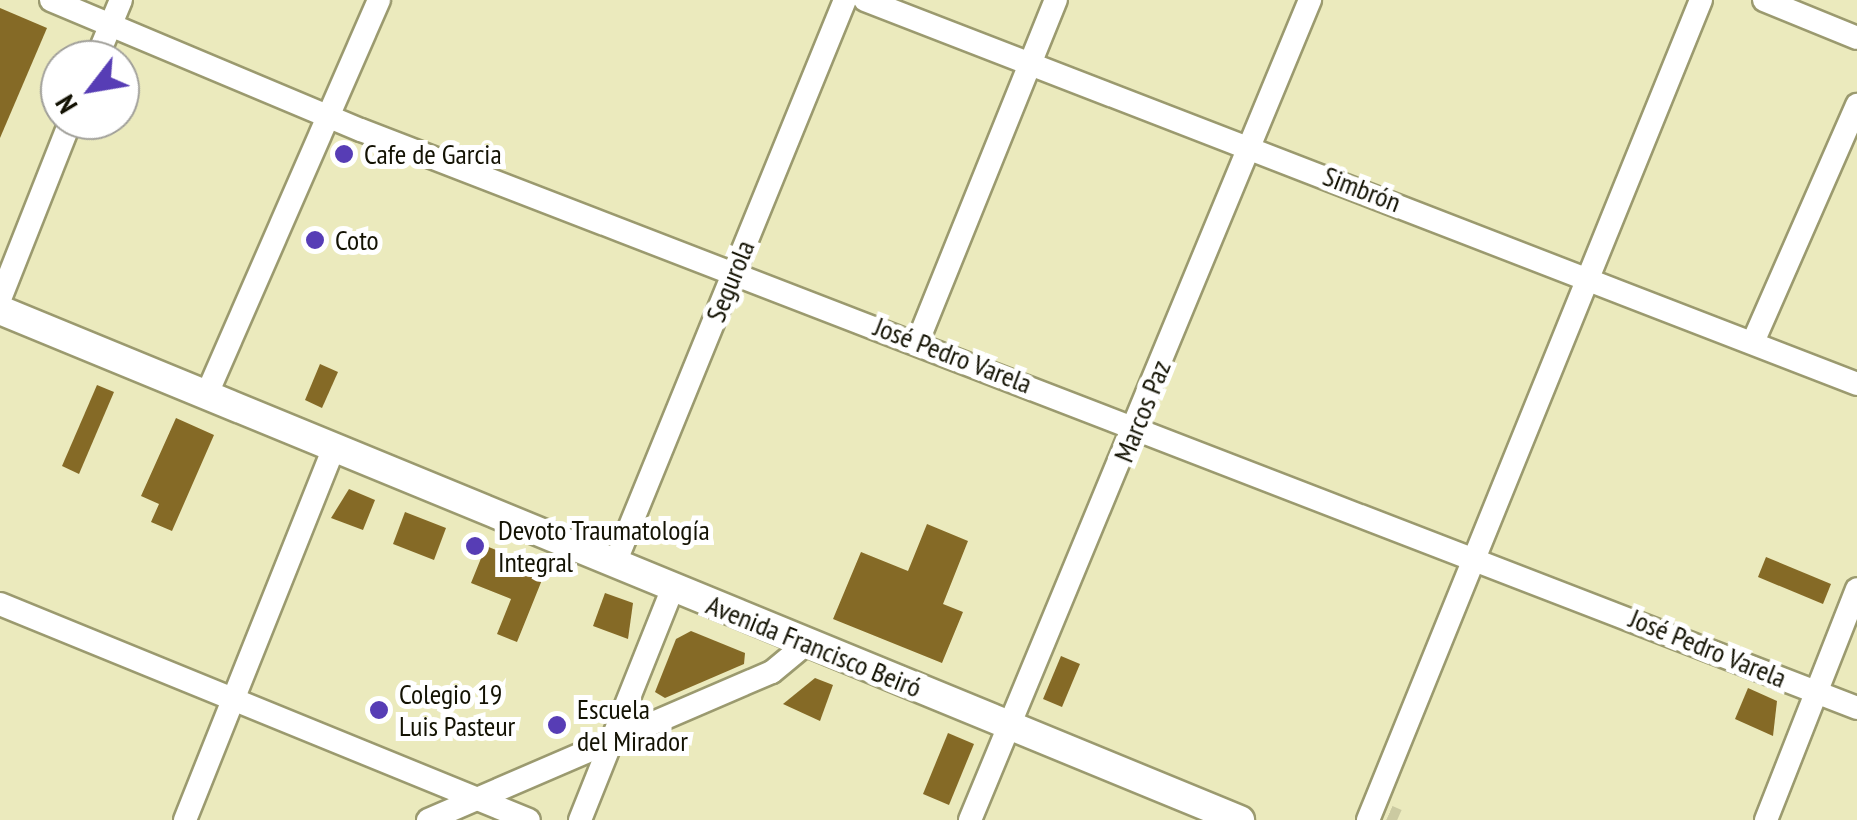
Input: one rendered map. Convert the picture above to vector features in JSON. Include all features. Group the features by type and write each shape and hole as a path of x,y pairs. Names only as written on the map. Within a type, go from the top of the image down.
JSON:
{"main road":[{"name":"Avenida Francisco Beiró","path":"0,310 1240,820"}],"street":[{"name":"José Pedro Varela","path":"50,0 328,116 1474,552 1857,708"},
{"path":"104,40 121,0"},
{"path":"206,396 379,0"},
{"name":"Segurola","path":"615,563 845,0"},
{"name":"Simbrón","path":"865,0 1249,145 1857,384"},
{"path":"918,341 1056,0"},
{"name":"Marcos Paz","path":"970,820 1310,0"},
{"path":"1376,815 1474,552 1584,276 1701,0"},
{"path":"1764,0 1857,38"},
{"path":"1754,342 1857,106"},
{"path":"0,298 64,140"},
{"path":"185,820 334,448"},
{"path":"580,820 672,588"},
{"path":"1766,820 1857,589"},
{"path":"0,604 528,820"},
{"path":"428,820 609,746 772,672 807,643"},
{"path":"631,689 664,721"}],"building":[{"path":"0,8 47,28 0,138"},
{"path":"320,364 338,372 322,408 305,400"},
{"path":"97,385 114,392 79,474 62,466"},
{"path":"176,418 214,435 172,531 151,522 159,504 141,496"},
{"path":"349,489 375,500 363,530 331,518"},
{"path":"405,512 446,528 434,560 393,544"},
{"path":"927,524 968,541 943,604 963,612 942,663 833,619 861,552 908,571"},
{"path":"486,546 546,570 517,642 497,634 511,599 471,583"},
{"path":"1766,557 1831,584 1823,604 1758,577"},
{"path":"605,593 633,603 628,639 593,626"},
{"path":"691,631 745,653 744,664 665,698 655,692 676,639"},
{"path":"1061,656 1080,664 1062,707 1043,699"},
{"path":"815,678 833,685 820,721 783,704"},
{"path":"1748,688 1777,701 1773,736 1735,719"},
{"path":"948,733 974,744 949,805 923,794"}],"tunnel":[{"path":"1388,816 1397,820"}],"place":[{"name":"Cafe de Garcia","path":"344,154"},
{"name":"Coto","path":"315,240"},
{"name":"Devoto Traumatología Integral","path":"475,546"},
{"name":"Colegio 19 Luis Pasteur","path":"379,710"},
{"name":"Escuela del Mirador","path":"557,725"}]}
